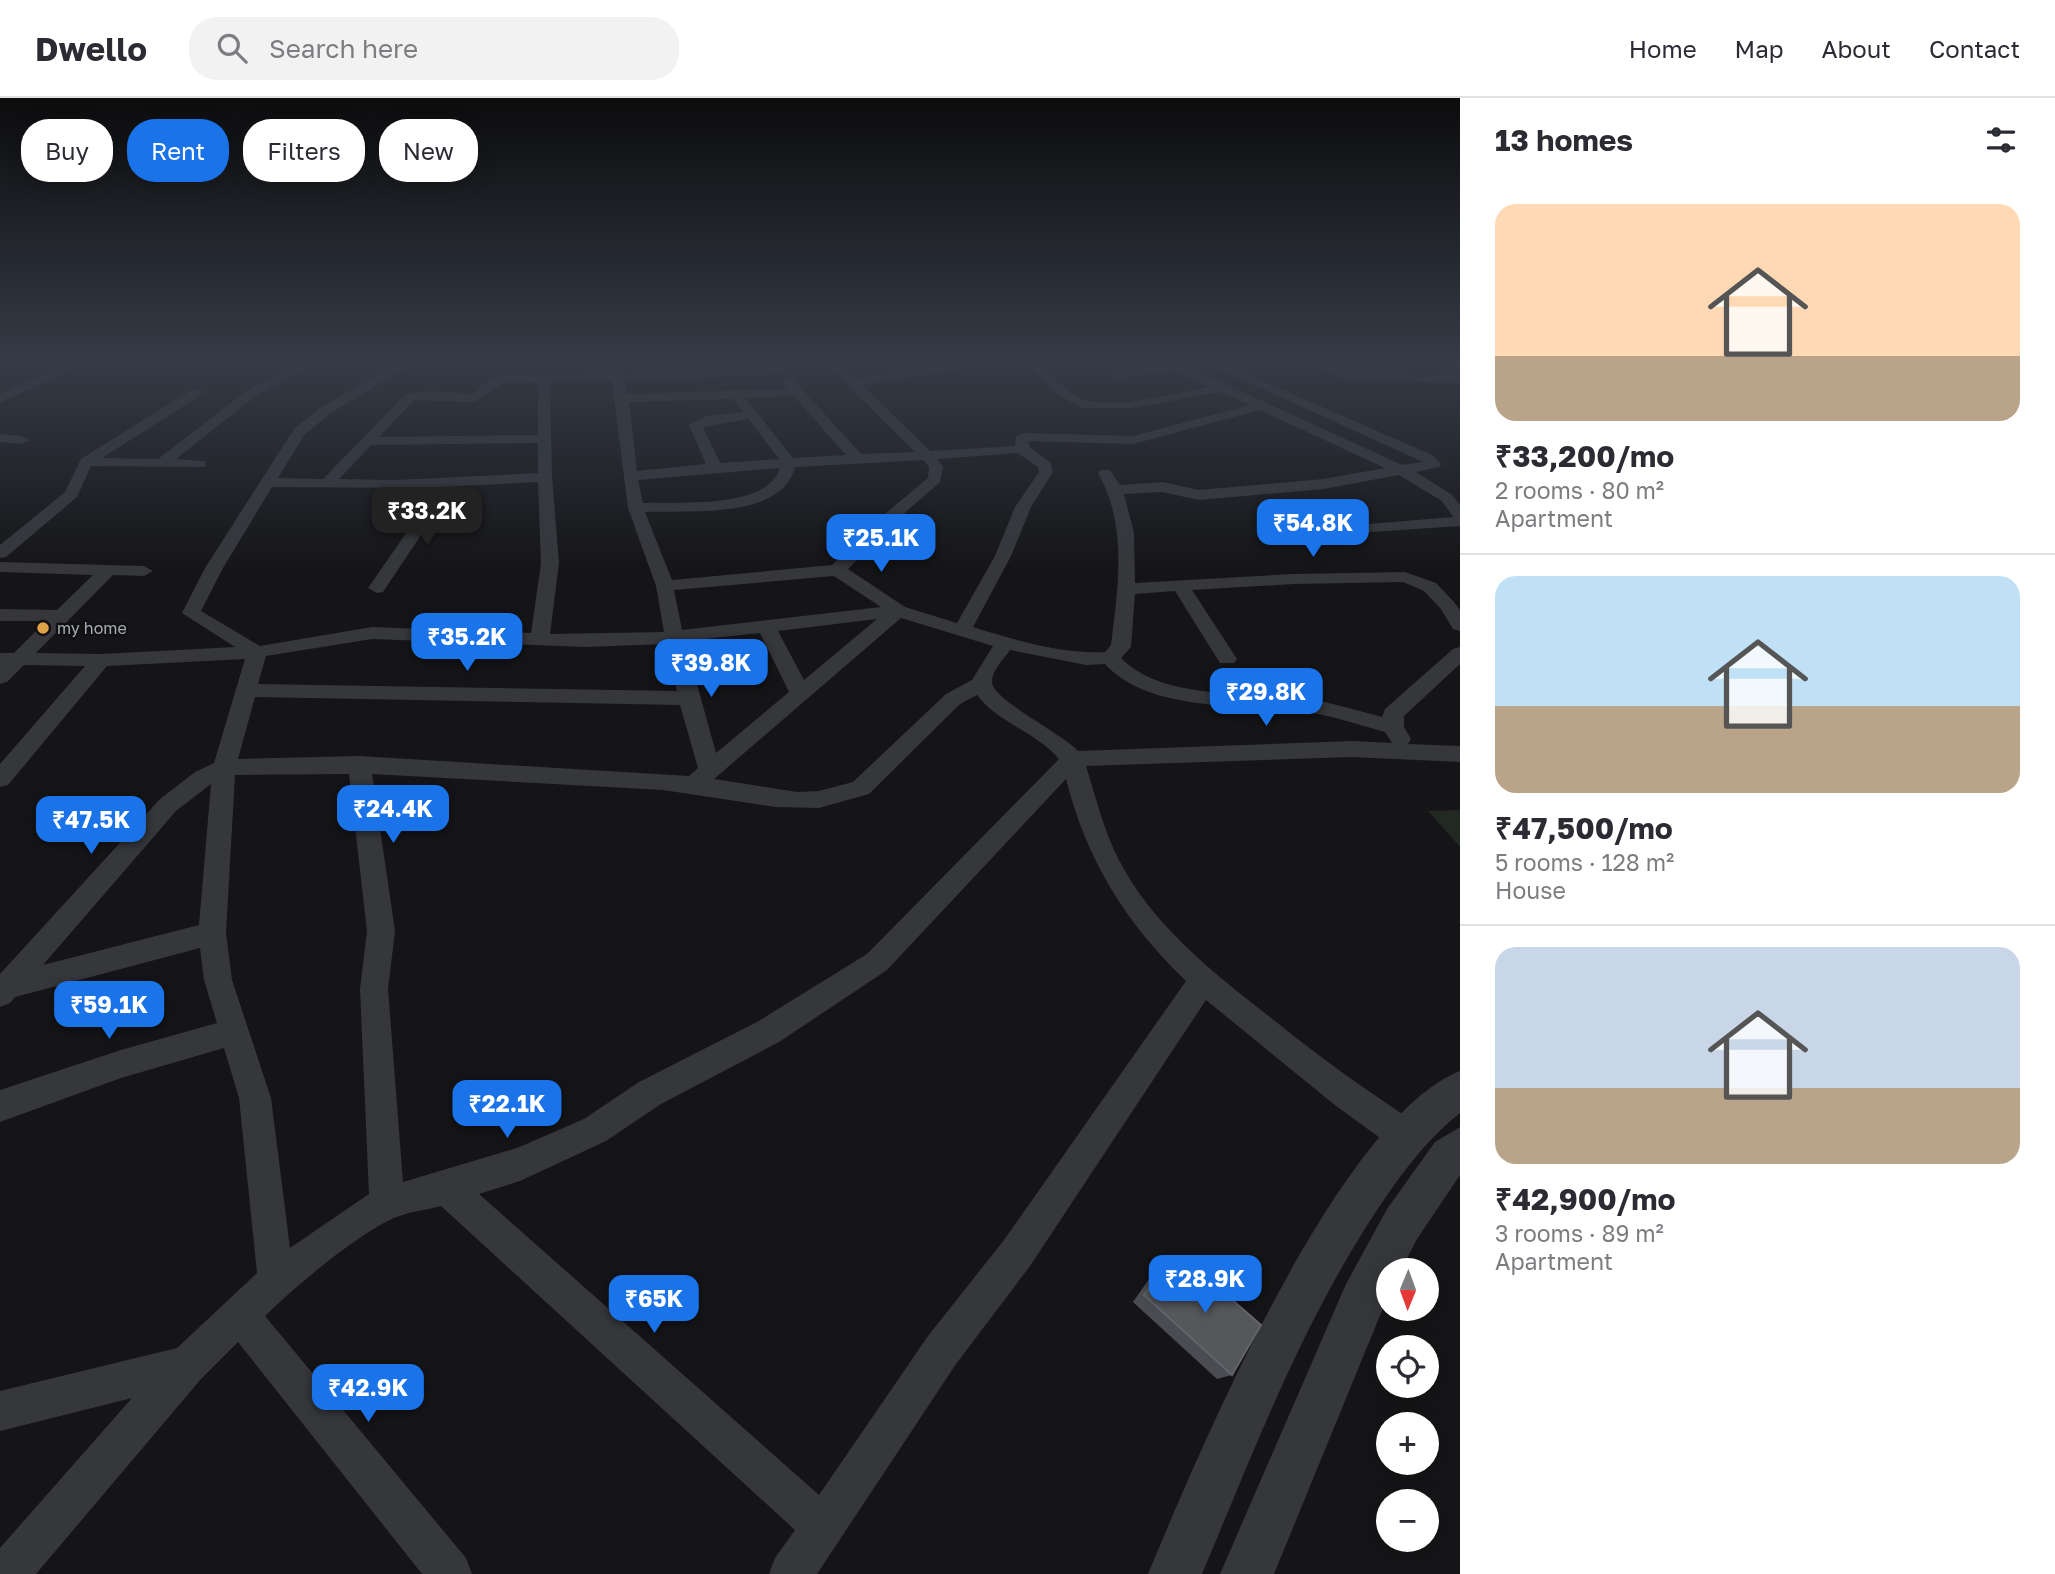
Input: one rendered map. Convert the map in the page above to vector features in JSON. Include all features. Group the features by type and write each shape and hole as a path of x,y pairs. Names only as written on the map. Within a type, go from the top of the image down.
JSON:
{"street":[{"path":"0,553 72,494 86,462 136,431"},
{"path":"161,464 203,431"},
{"path":"257,652 191,613 214,568 285,453 302,431"},
{"path":"327,483 376,431"},
{"path":"540,639 550,564 545,477 546,431"},
{"path":"625,431 629,476 636,508 666,586 674,637 689,698 701,777"},
{"path":"699,431 714,466"},
{"path":"636,508 745,501 763,497 782,481 788,469 788,461 765,431"},
{"path":"832,431 856,458"},
{"path":"837,570 886,521 935,479 936,467 902,431"},
{"path":"1021,449 1021,439 1025,437 1133,440 1167,431"},
{"path":"1316,431 1404,471 1440,492 1460,519"},
{"path":"1118,490 1163,487 1199,495 1323,484 1433,464 1427,458 1366,431"},
{"path":"0,438 22,440"},
{"path":"366,441 546,439"},
{"path":"629,476 714,466 928,457 1021,449 1045,465 1046,472 1023,507 1003,556 962,631"},
{"path":"86,462 199,464"},
{"path":"666,586 837,570 898,611 1005,643 1086,659 1110,657 1121,647 1127,589 1124,531 1118,490 1105,473"},
{"path":"269,482 436,484 545,477"},
{"path":"377,588 417,529 436,484"},
{"path":"1332,532 1460,519"},
{"path":"0,567 144,571"},
{"path":"0,678 9,659 62,616 108,570"},
{"path":"1127,589 1386,575 1405,577 1430,587 1460,625"},
{"path":"1180,586 1227,659"},
{"path":"9,659 101,660 257,652 372,633 585,641 674,637 898,611"},
{"path":"701,777 898,611"},
{"path":"0,615 62,616"},
{"path":"765,626 801,695"},
{"path":"1005,643 985,673 982,683 985,693 1003,709 1054,740 1072,759 1098,843 1123,891 1158,934 1203,981 1342,1094 1406,1136"},
{"path":"257,652 224,768 212,933 219,979 255,1098 276,1280"},
{"path":"1407,750 1393,727 1393,714 1460,653"},
{"path":"1110,657 1132,678 1157,686 1200,694 1304,705 1347,713 1393,727"},
{"path":"0,779 101,660"},
{"path":"3,991 168,805 224,768 359,764 540,776 701,777 769,799 825,799 861,788 953,699 982,683"},
{"path":"245,690 689,698"},
{"path":"7,1574 187,1364 276,1280 344,1230 387,1203 446,1188 520,1164 595,1130 650,1093 768,1032 877,962 1072,759 1264,750 1407,750 1460,754"},
{"path":"359,764 381,931 374,989 387,1203"},
{"path":"3,991 212,933"},
{"path":"791,1574 943,1350 1017,1253 1176,1016 1203,981"},
{"path":"0,1106 121,1064 233,1032"},
{"path":"1175,1574 1277,1346 1342,1224 1406,1136 1460,1089"},
{"path":"1247,1574 1362,1300 1402,1224 1449,1156 1460,1147"},
{"path":"446,1188 822,1526"},
{"path":"239,1313 450,1574"},
{"path":"0,1411 187,1364"}],"shaded area":[{"path":"1460,810 1460,847 1428,811"}],"building":[{"path":"1190,1263 1261,1325 1232,1375 1144,1295 1166,1265 1181,1278"}],"place":[{"name":"my home","path":"43,628"}]}
